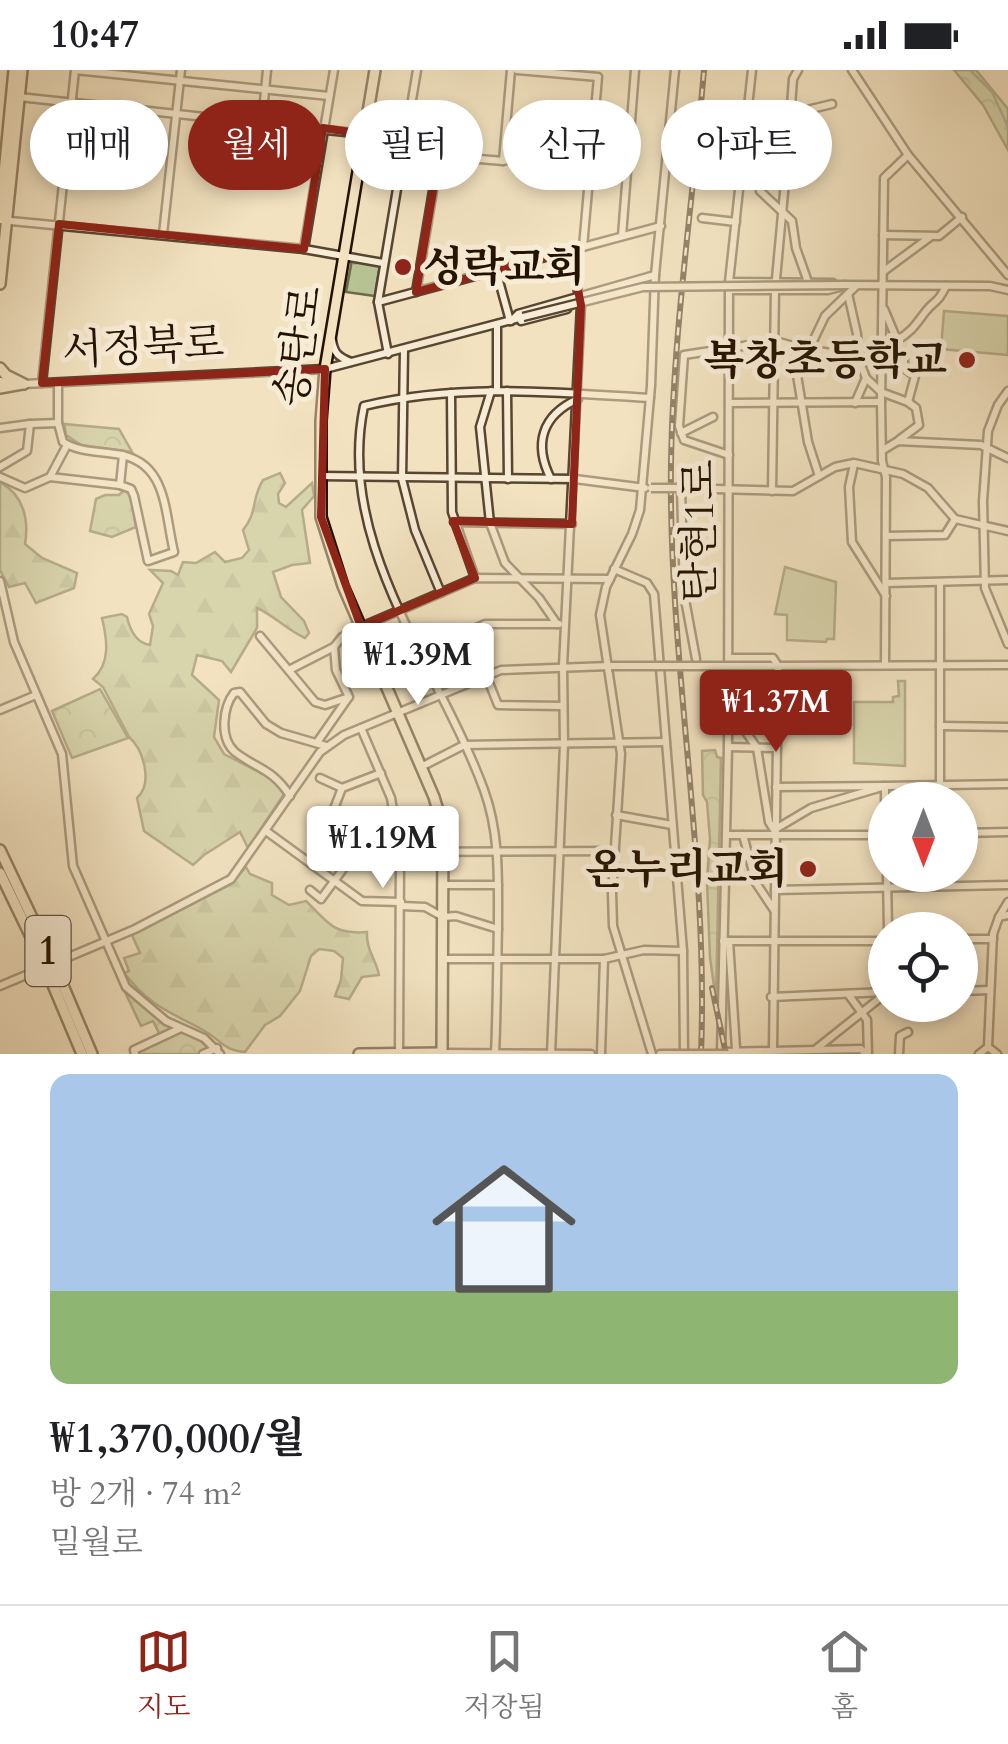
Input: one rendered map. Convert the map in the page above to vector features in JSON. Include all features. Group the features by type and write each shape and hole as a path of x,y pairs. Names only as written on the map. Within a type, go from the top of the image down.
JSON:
{"main road":[{"path":"3,218 16,98 14,70"},
{"path":"0,284 3,154 22,70"},
{"name":"송탄로","path":"370,100 375,70"},
{"name":"송탄로","path":"355,190 325,369 321,517 330,551 443,826 442,1053"},
{"path":"0,368 24,384"},
{"path":"0,385 24,384"},
{"name":"1","path":"0,850 92,1054"},
{"name":"1","path":"0,874 49,964 82,1054"},
{"path":"359,1054 442,1053"}],"street":[{"path":"72,100 75,70 328,96"},
{"path":"163,234 180,70"},
{"path":"264,100 268,70"},
{"path":"325,115 334,70"},
{"path":"412,100 417,70"},
{"path":"510,100 514,70 598,77 596,100"},
{"path":"622,236 635,70"},
{"path":"652,1054 613,926 620,745 600,615 601,602 632,534 646,488 655,275 675,70"},
{"name":"탄현1로","path":"749,100 752,70"},
{"path":"791,100 798,70"},
{"path":"852,70 908,155 1008,275"},
{"path":"0,98 44,100"},
{"path":"168,112 188,114"},
{"path":"885,664 881,402 884,178 908,155"},
{"path":"483,158 503,160"},
{"path":"42,383 63,190"},
{"path":"304,249 313,190"},
{"path":"388,354 378,302 396,190"},
{"path":"416,292 433,190"},
{"path":"583,247 588,190"},
{"name":"탄현1로","path":"727,1052 729,286 739,190"},
{"path":"760,190 792,221 808,282"},
{"path":"772,491 775,286 784,190"},
{"path":"883,235 938,236 962,217"},
{"path":"3,218 304,249 383,263"},
{"path":"702,218 736,222"},
{"path":"378,302 661,226"},
{"path":"883,272 931,237"},
{"path":"552,1054 564,745 561,624 570,578 578,396 580,301 570,250"},
{"path":"496,270 510,322 518,314 654,290"},
{"path":"580,301 655,275"},
{"path":"775,286 808,282 847,290"},
{"path":"819,476 808,442 797,375 825,316 847,290 857,285 883,285 990,286 1008,290"},
{"path":"729,286 847,290"},
{"path":"897,340 917,326 927,308 938,303 946,286"},
{"name":"서정북로","path":"24,384 325,369 643,287 847,290"},
{"path":"639,290 654,302"},
{"path":"847,290 858,356 866,378 881,392 916,408 919,425 882,451"},
{"path":"882,303 897,349 904,356 904,368 915,376 908,402"},
{"path":"498,324 494,391 480,427 490,524 501,557 561,624"},
{"path":"332,335 334,351 352,362"},
{"path":"730,455 684,440 684,356 775,341 808,350 881,358"},
{"path":"404,350 402,479 416,530 441,593"},
{"path":"855,402 866,378"},
{"path":"58,383 58,423 67,445"},
{"path":"507,391 508,479"},
{"path":"495,1054 498,851 484,791 400,610 372,536 359,479 364,406 402,396 451,392 650,398"},
{"path":"451,392 454,522 475,578"},
{"path":"1008,392 988,431 983,524 984,582 1008,644"},
{"path":"551,479 544,464 542,442 554,411 578,396"},
{"path":"729,403 881,402"},
{"path":"681,433 713,417"},
{"path":"0,428 58,423"},
{"path":"0,466 27,451 30,424"},
{"path":"898,441 981,445 1006,454"},
{"path":"0,477 25,488 50,476 131,489 148,561 171,555 174,552 156,475 144,462 123,454 67,445"},
{"path":"50,476 67,445"},
{"path":"120,486 123,454"},
{"path":"320,476 574,479 646,488 793,491 835,467 854,463 884,467 928,488 955,519 1008,531"},
{"path":"854,463 849,487 852,542 886,597"},
{"path":"679,488 684,594 696,659"},
{"path":"886,536 945,535 955,519"},
{"path":"454,522 572,524"},
{"path":"614,570 647,582 654,594 683,951 684,1054"},
{"path":"289,670 361,627 475,578 610,579"},
{"path":"886,583 1008,580"},
{"path":"0,582 14,642 62,754 73,866 126,987 166,1022 219,1051"},
{"path":"940,582 940,782"},
{"path":"420,653 485,624 561,624"},
{"path":"260,636 315,702 325,705 349,697"},
{"path":"334,646 336,670 349,697"},
{"path":"729,658 772,658 775,666 773,1049"},
{"path":"0,986 107,941 231,879 326,746 486,675 515,668 563,666 1008,665"},
{"path":"486,675 498,706 563,706"},
{"path":"290,796 274,775 230,745 224,714 234,693 240,692 257,716 282,733 326,746"},
{"path":"0,710 36,696"},
{"path":"318,742 349,697"},
{"path":"728,706 757,748 769,822 775,833"},
{"path":"940,726 1008,727"},
{"path":"361,728 396,814 401,904 399,1053"},
{"path":"420,767 464,745 666,742"},
{"path":"728,747 777,748"},
{"path":"320,778 342,788 380,773"},
{"path":"978,784 1008,784"},
{"path":"776,787 868,786"},
{"path":"342,788 327,827 358,851 614,852"},
{"path":"775,833 811,808 868,791"},
{"path":"616,815 672,825"},
{"path":"266,831 362,901 425,907 443,917 456,916 498,930"},
{"path":"978,833 1008,832"},
{"path":"726,835 868,835"},
{"path":"743,835 756,883 774,910"},
{"path":"310,890 322,899 345,863 358,851"},
{"path":"444,886 498,885"},
{"path":"978,887 1008,886"},
{"path":"774,890 868,889"},
{"path":"988,1047 992,939 1008,902"},
{"path":"978,939 992,939"},
{"path":"727,1052 726,941 868,941"},
{"path":"443,959 604,959 644,950 683,951"},
{"path":"602,1054 604,959"},
{"path":"978,990 990,990"},
{"path":"772,997 868,993"},
{"path":"848,994 867,1020 867,1054"},
{"path":"816,1049 868,1009"},
{"path":"134,1052 181,1028"},
{"path":"899,1054 900,1036 908,1032"},
{"path":"979,1054 988,1047"},
{"path":"988,1047 997,1054"},
{"path":"660,1054 861,1049 867,1054"},
{"path":"202,1054 219,1051"},
{"path":"442,1053 591,1054"}],"highlighted area":[{"path":"323,128 364,134 362,149 439,155 416,292 570,250 581,305 572,524 453,521 475,578 361,627 321,517 325,369 42,383 59,224 304,249"}],"green space":[{"path":"954,70 976,70 1008,109 1008,150 983,105"},
{"path":"352,260 380,265 375,296 346,292"},
{"path":"944,311 1008,316 1008,355 941,349"},
{"path":"64,424 119,429 132,452 81,445 66,435"},
{"path":"280,473 285,483 278,494 279,503 286,507 312,483 314,496 302,510 310,563 273,572 281,597 304,621 309,633 305,638 257,608 257,628 231,672 222,661 197,655 192,675 219,700 214,737 224,754 273,779 284,794 248,848 240,832 193,865 144,831 137,798 145,784 142,758 103,687 93,679 105,658 102,618 122,614 137,639 150,645 153,626 149,614 163,583 150,570 178,575 183,562 196,563 215,552 225,562 242,558 249,550 243,530 259,487 263,480"},
{"path":"0,482 20,501 26,526 25,544 42,558 77,573 74,588 36,603 25,583 9,587 0,570"},
{"path":"124,490 130,493 136,527 112,537 90,531 96,499 119,495"},
{"path":"785,567 836,582 834,639 787,640 787,615 775,614"},
{"path":"898,681 905,681 905,766 854,763 854,702 893,702 893,697 899,696"},
{"path":"100,689 128,738 72,758 52,711"},
{"path":"715,750 721,758 716,1000 710,958 710,839 702,751"},
{"path":"246,867 250,874 272,883 272,895 289,905 306,901 338,929 367,932 379,975 362,977 349,999 335,996 343,958 334,951 319,949 311,956 300,991 280,1016 265,1025 245,1052 227,1047 152,1001 124,973 129,971 124,958 140,953 132,935 231,884"},
{"path":"128,990 143,1006 177,1026 160,1035 153,1021 141,1026 125,992"},
{"path":"183,1030 205,1041 209,1048 199,1054 136,1051"}],"waterway":[{"path":"970,70 992,92 1008,127"}],"railway":[{"path":"701,1054 699,906 676,611 671,463 679,316 704,70"},
{"path":"712,988 726,1054"}],"place":[{"name":"성락교회","path":"403,267"},
{"name":"복창초등학교","path":"967,360"},
{"name":"온누리교회","path":"808,869"}]}
